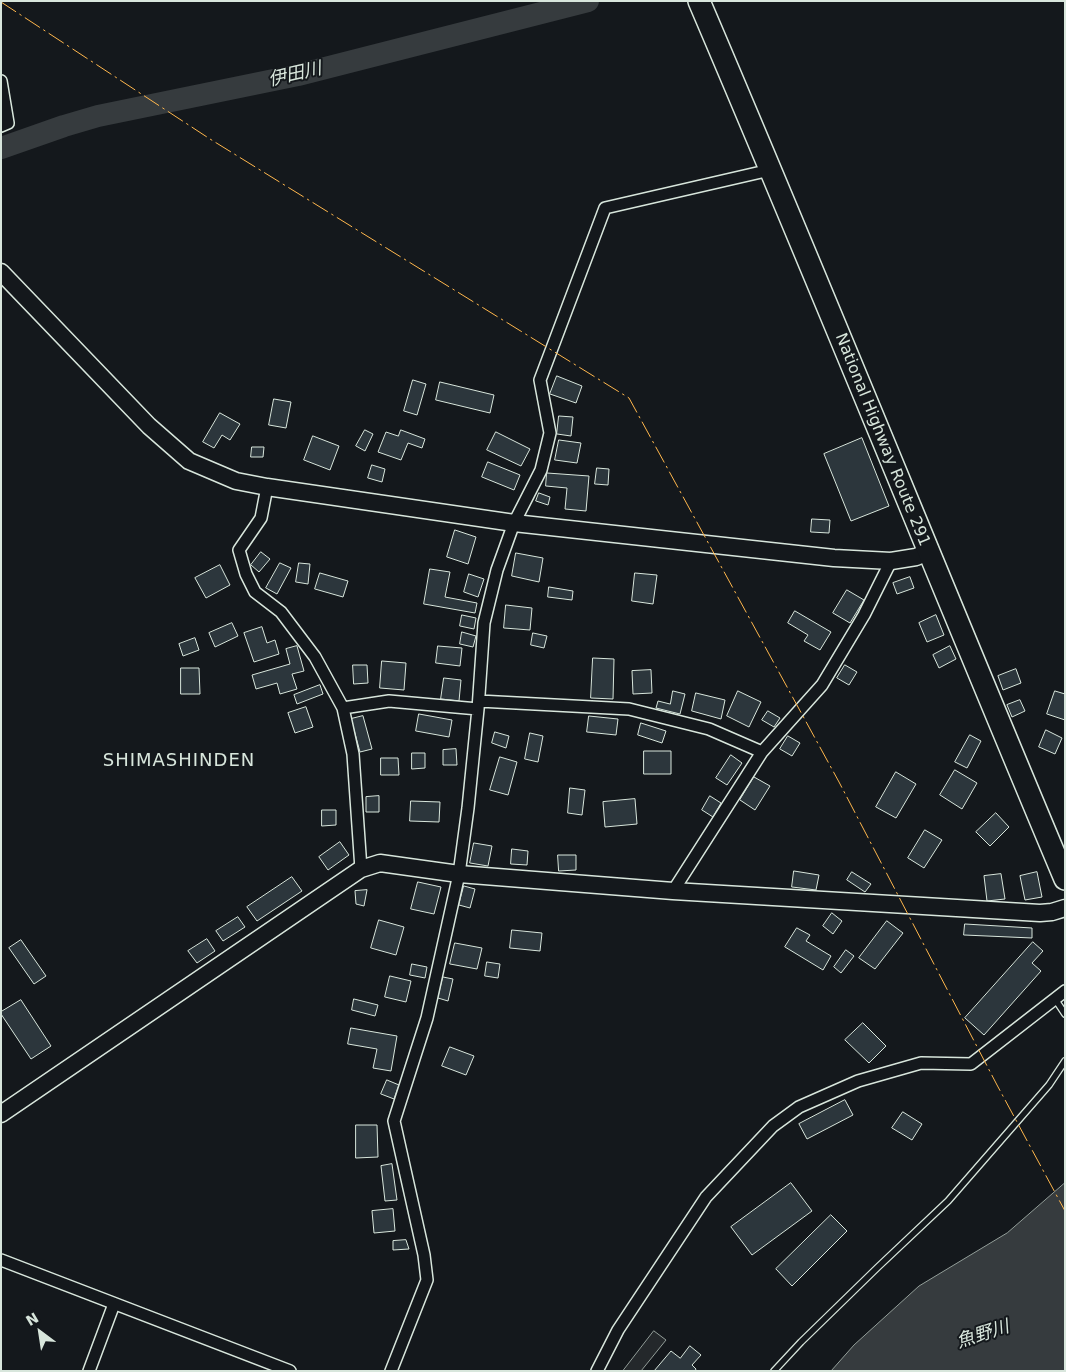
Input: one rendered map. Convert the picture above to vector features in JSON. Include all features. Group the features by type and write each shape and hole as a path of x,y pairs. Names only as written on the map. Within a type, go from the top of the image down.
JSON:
{"highway":[{"name":"National Highway Route 291","path":"699,1 1065,880"}],"street":[{"path":"1,81 8,123 1,126"},
{"path":"391,1371 427,1280 424,1255 394,1121 426,1018 459,874 479,705 484,623 497,570 514,523 541,470 550,433 540,380 605,208 770,170"},
{"path":"1,272 149,426 189,461 236,481 267,488 514,523 834,558 891,561 916,557 928,552"},
{"path":"267,488 261,518 238,550 246,574 255,592 281,612 315,657 343,708 353,754 361,869"},
{"path":"673,891 762,752 822,685 864,615 891,561"},
{"path":"343,708 389,701 629,709 709,729 762,752"},
{"path":"1,1114 361,869 380,863 459,874 673,891 1040,913 1065,908"},
{"path":"597,1371 618,1330 706,1197 773,1126 799,1107 858,1081 921,1062 971,1064 1056,999 1065,990"},
{"path":"1,1260 290,1371"},
{"path":"89,1371 114,1304"}],"lane":[{"path":"1056,999 1065,1014"},
{"path":"774,1371 800,1342 948,1201 1049,1085 1065,1061"}],"shaded area":[{"path":"654,1331 666,1340 641,1371 623,1371"}],"water":[{"name":"魚野川","path":"1065,1183 1065,1371 831,1371 854,1345 919,1286 1007,1233"}],"building":[{"path":"557,376 582,386 576,403 550,394"},
{"path":"413,380 426,384 417,415 404,411"},
{"path":"440,382 494,395 490,413 436,400"},
{"path":"274,399 291,402 286,428 269,425"},
{"path":"220,413 240,424 230,440 222,435 214,448 203,442"},
{"path":"559,416 573,417 571,436 557,434"},
{"path":"365,430 373,434 365,451 356,446"},
{"path":"401,430 425,439 422,448 408,443 401,460 378,452 386,432 398,436"},
{"path":"496,432 530,449 521,466 487,450"},
{"path":"313,436 339,446 330,470 304,460"},
{"path":"862,438 889,506 851,521 824,454"},
{"path":"559,440 581,443 577,463 555,460"},
{"path":"252,447 264,447 263,457 251,457"},
{"path":"488,462 520,475 514,490 482,477"},
{"path":"372,465 385,469 382,482 368,478"},
{"path":"597,468 609,469 608,485 595,484"},
{"path":"547,473 589,476 586,511 565,509 567,488 546,486"},
{"path":"539,493 550,497 548,505 536,501"},
{"path":"812,519 830,520 829,533 811,532"},
{"path":"455,530 476,537 468,564 447,557"},
{"path":"261,552 270,559 259,572 251,565"},
{"path":"516,553 543,558 539,582 512,576"},
{"path":"280,563 291,568 277,594 266,588"},
{"path":"299,563 310,564 308,584 296,582"},
{"path":"220,565 230,585 206,598 195,578"},
{"path":"430,569 450,572 445,597 477,603 475,613 424,604"},
{"path":"320,573 348,581 343,597 315,589"},
{"path":"635,573 657,575 653,604 632,601"},
{"path":"469,574 484,579 478,597 464,592"},
{"path":"910,577 914,588 897,594 893,583"},
{"path":"549,587 573,591 572,600 548,597"},
{"path":"847,590 864,600 850,623 833,613"},
{"path":"506,605 532,608 530,630 504,628"},
{"path":"795,611 831,632 820,650 804,641 808,635 788,623"},
{"path":"462,615 476,618 474,629 460,626"},
{"path":"936,615 944,635 927,642 919,623"},
{"path":"232,623 238,636 215,647 209,633"},
{"path":"262,627 267,643 275,640 279,654 254,662 244,633"},
{"path":"462,632 476,636 473,647 460,644"},
{"path":"533,633 547,636 544,648 531,645"},
{"path":"195,638 199,650 183,656 179,644"},
{"path":"297,646 304,671 292,674 297,689 280,694 277,683 256,689 252,675 290,664 286,649"},
{"path":"438,646 462,648 460,666 436,663"},
{"path":"950,646 956,659 939,668 933,655"},
{"path":"593,658 614,659 613,699 591,698"},
{"path":"382,661 406,663 404,690 380,688"},
{"path":"353,665 367,665 368,683 354,684"},
{"path":"845,665 857,672 849,685 837,678"},
{"path":"181,668 199,668 200,694 181,694"},
{"path":"1016,669 1021,683 1003,690 998,676"},
{"path":"651,670 652,693 633,694 632,671"},
{"path":"444,678 461,680 459,701 441,699"},
{"path":"320,685 323,694 297,704 294,695"},
{"path":"673,691 685,694 680,714 656,708 658,701 670,704"},
{"path":"738,691 761,702 749,727 727,716"},
{"path":"1055,691 1065,694 1065,720 1047,714"},
{"path":"696,693 725,700 721,719 692,711"},
{"path":"1020,700 1025,711 1012,717 1007,705"},
{"path":"306,707 313,727 295,733 288,713"},
{"path":"768,711 780,718 774,727 762,720"},
{"path":"419,714 452,720 449,737 416,731"},
{"path":"363,716 372,749 360,752 351,719"},
{"path":"589,716 618,719 616,735 587,732"},
{"path":"641,723 666,731 662,743 638,735"},
{"path":"1046,730 1062,738 1055,754 1039,747"},
{"path":"495,732 509,736 506,748 492,743"},
{"path":"530,733 543,736 538,762 525,759"},
{"path":"970,735 981,741 967,768 955,762"},
{"path":"788,736 800,743 792,756 780,749"},
{"path":"456,749 457,765 443,765 443,750"},
{"path":"644,751 671,751 671,774 644,774"},
{"path":"412,753 425,753 425,768 412,769"},
{"path":"731,755 742,763 727,785 716,778"},
{"path":"500,757 517,762 508,795 490,790"},
{"path":"381,758 398,758 399,775 381,775"},
{"path":"955,770 977,783 962,809 940,795"},
{"path":"896,772 916,784 896,818 876,807"},
{"path":"754,777 770,786 755,810 740,800"},
{"path":"570,788 585,790 582,815 568,813"},
{"path":"379,796 379,812 366,812 366,797"},
{"path":"710,796 721,803 713,817 702,810"},
{"path":"635,799 637,824 605,827 603,802"},
{"path":"411,801 440,802 439,822 410,821"},
{"path":"322,810 336,810 336,825 322,826"},
{"path":"996,813 1009,827 990,846 976,832"},
{"path":"925,830 942,840 924,868 908,858"},
{"path":"340,842 349,855 328,870 319,857"},
{"path":"474,843 492,846 488,866 470,863"},
{"path":"512,849 528,851 527,865 511,864"},
{"path":"558,855 576,855 576,870 559,871"},
{"path":"794,871 819,875 816,890 792,887"},
{"path":"852,872 871,884 865,892 847,880"},
{"path":"1037,872 1042,897 1025,900 1020,876"},
{"path":"1001,874 1005,899 987,901 984,876"},
{"path":"292,877 302,891 257,921 247,907"},
{"path":"418,882 441,887 434,914 411,909"},
{"path":"464,886 475,889 470,908 459,905"},
{"path":"367,890 364,906 356,904 355,891"},
{"path":"832,913 842,921 833,934 823,926"},
{"path":"238,917 245,927 223,941 216,931"},
{"path":"379,920 404,927 396,955 371,948"},
{"path":"887,921 903,933 875,969 859,958"},
{"path":"965,924 1032,928 1032,938 964,935"},
{"path":"797,928 810,935 806,941 831,956 823,970 785,947"},
{"path":"512,930 542,933 540,951 510,948"},
{"path":"207,939 215,951 197,963 188,951"},
{"path":"21,940 46,976 34,984 9,948"},
{"path":"1033,942 1043,951 1032,963 1041,971 984,1035 965,1018"},
{"path":"455,943 482,948 477,969 450,964"},
{"path":"846,950 854,956 841,973 834,967"},
{"path":"487,962 500,964 498,978 485,976"},
{"path":"412,964 427,967 425,978 410,975"},
{"path":"390,976 411,981 406,1002 385,997"},
{"path":"443,977 453,979 448,1001 438,998"},
{"path":"354,999 378,1005 375,1016 352,1010"},
{"path":"21,1000 51,1046 31,1059 1,1014 1,1012"},
{"path":"863,1023 886,1046 869,1063 845,1040"},
{"path":"351,1028 397,1036 391,1071 373,1068 377,1049 348,1044"},
{"path":"450,1047 474,1056 466,1075 442,1066"},
{"path":"387,1080 399,1085 394,1099 381,1094"},
{"path":"845,1100 853,1115 807,1139 799,1124"},
{"path":"903,1112 922,1124 912,1140 892,1128"},
{"path":"356,1125 377,1125 378,1157 356,1158"},
{"path":"392,1164 397,1200 385,1201 381,1166"},
{"path":"791,1183 812,1211 752,1255 731,1227"},
{"path":"393,1209 395,1231 374,1233 372,1211"},
{"path":"831,1215 847,1231 792,1286 776,1269"},
{"path":"406,1240 409,1249 393,1250 393,1241"},
{"path":"690,1346 701,1355 692,1365 696,1369 695,1371 654,1371 671,1351 680,1358"}],"waterway":[{"name":"伊田川","path":"1,148 98,116 298,75 588,1"}],"power":[{"path":"1,2 210,139 629,398 839,782 1065,1211"}],"district":[{"name":"SHIMASHINDEN","path":"179,761"}]}
